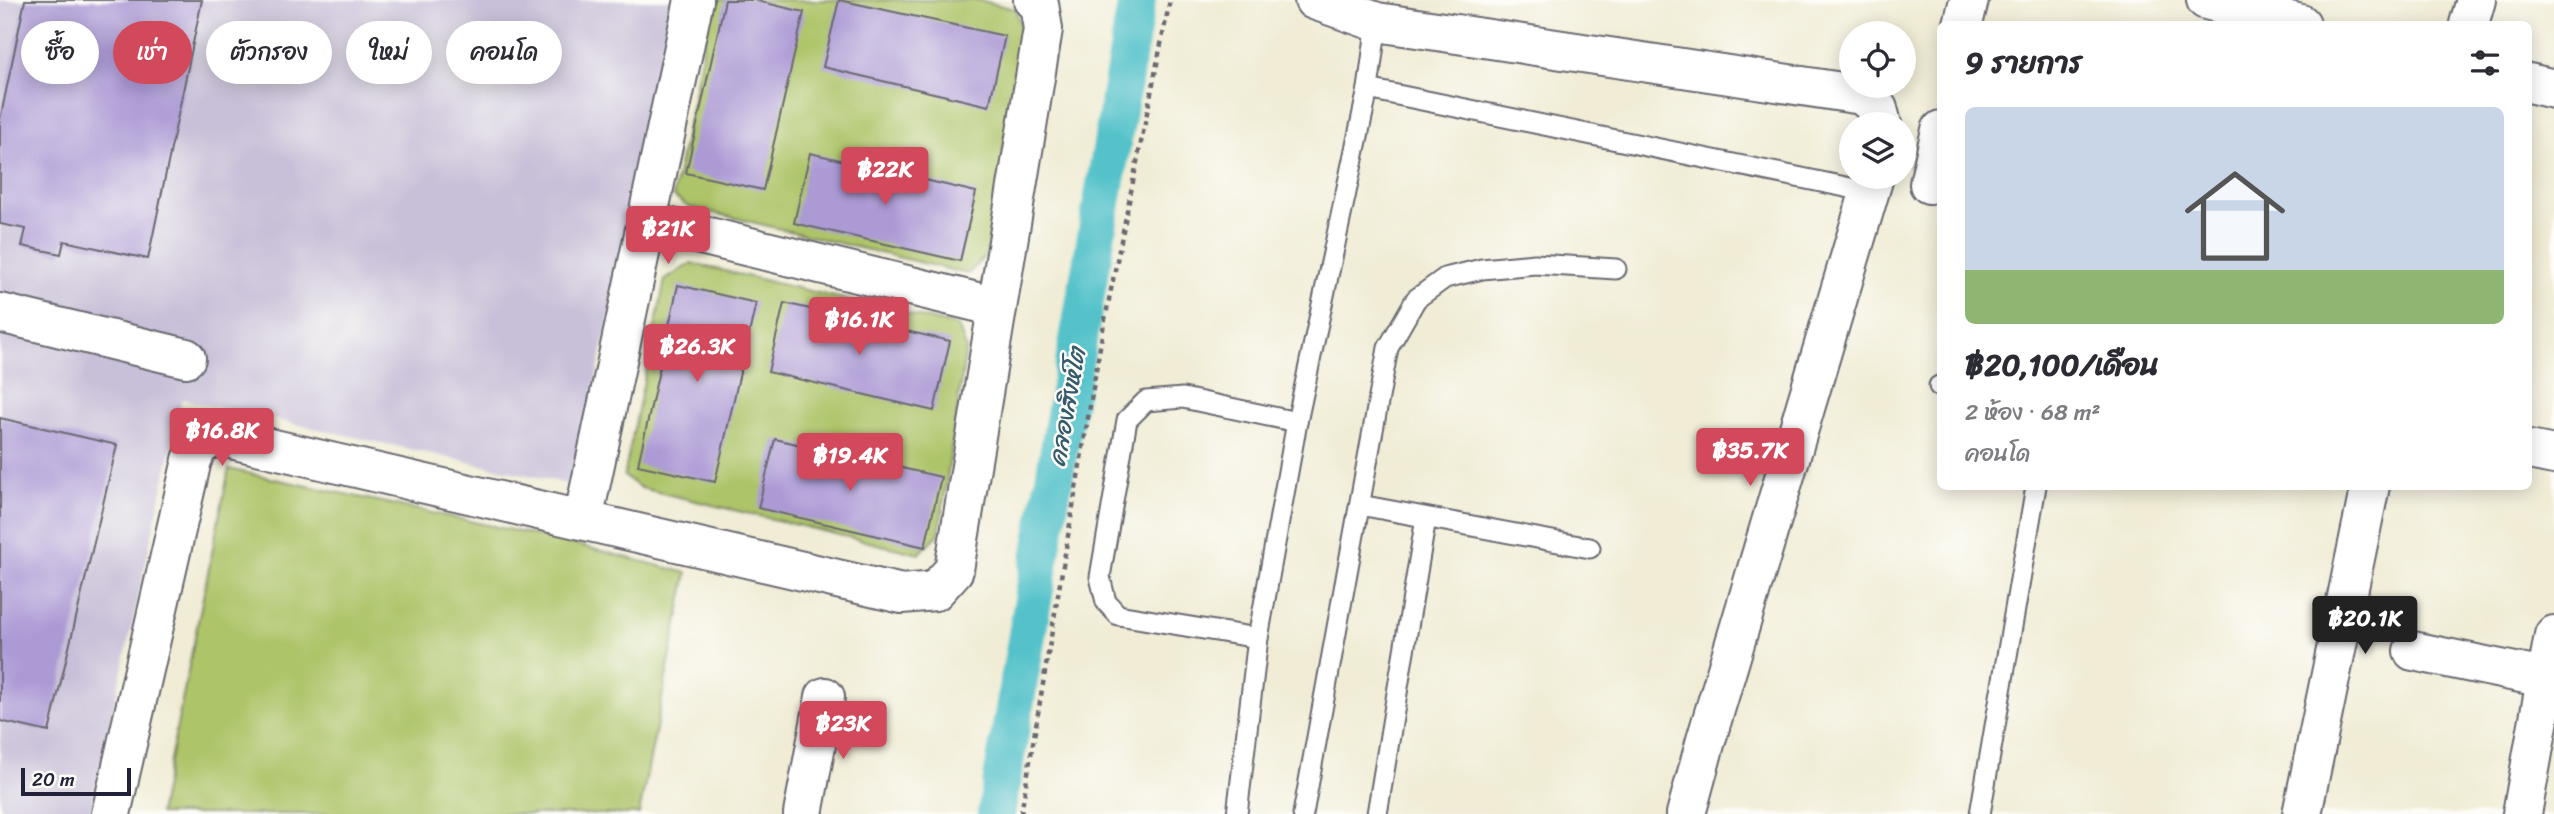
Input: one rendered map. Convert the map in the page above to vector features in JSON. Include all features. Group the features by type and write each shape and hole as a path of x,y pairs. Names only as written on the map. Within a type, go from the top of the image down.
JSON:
{"street":[{"path":"583,520 694,0"},
{"path":"111,814 192,460 199,444 218,436 902,594 935,591 954,570 998,307 1043,29 1039,4 1033,0"},
{"path":"1314,0 1377,22 1862,95 1878,108 1879,112"},
{"path":"1965,21 1969,0"},
{"path":"2201,21 2206,0 2289,21"},
{"path":"2470,21 2476,0"},
{"path":"2532,84 2554,89"},
{"path":"1929,184 1937,148"},
{"path":"1686,814 1871,189"},
{"path":"647,222 998,307"},
{"path":"0,313 186,358"},
{"path":"2532,450 2554,454"},
{"path":"2302,814 2369,490"},
{"path":"2522,814 2550,679 2554,635"},
{"path":"2413,651 2550,679"},
{"path":"803,814 825,697"}],"lane":[{"path":"1237,814 1258,638 1297,422 1368,89 1377,22"},
{"path":"1368,89 1839,179"},
{"path":"1303,814 1388,348 1416,299 1445,278 1482,269 1535,264 1616,269"},
{"path":"1258,638 1118,615 1106,602 1100,577 1127,420 1146,401 1183,398 1297,422"},
{"path":"1980,814 2035,490"},
{"path":"1360,505 1590,548"},
{"path":"1377,814 1426,518"}],"path":[{"path":"1021,814 1103,329 1170,0"}],"shaded area":[{"path":"0,0 678,0 573,485 182,399 90,814 30,814 0,807"}],"green space":[{"path":"713,0 979,0 1015,9 1022,30 987,254 968,274 689,207 673,196"},
{"path":"691,263 958,326 966,348 939,534 919,554 641,488 624,476 665,280"},
{"path":"229,469 566,542 687,573 639,814 159,814"}],"building":[{"path":"25,0 202,0 192,48 192,21 113,21 113,84 184,84 148,259 64,241 61,254 22,246 26,229 0,224 0,120"},
{"path":"725,0 753,0 804,12 763,190 686,173"},
{"path":"839,0 1005,36 989,106 823,67"},
{"path":"810,153 976,192 960,261 794,223"},
{"path":"678,285 756,303 715,482 638,465"},
{"path":"784,303 950,341 934,411 768,372"},
{"path":"0,418 117,445 49,732 0,721"},
{"path":"775,439 941,477 925,547 758,508"}],"waterway":[{"name":"คลองสิงห์โต","path":"996,814 1137,0"}]}
